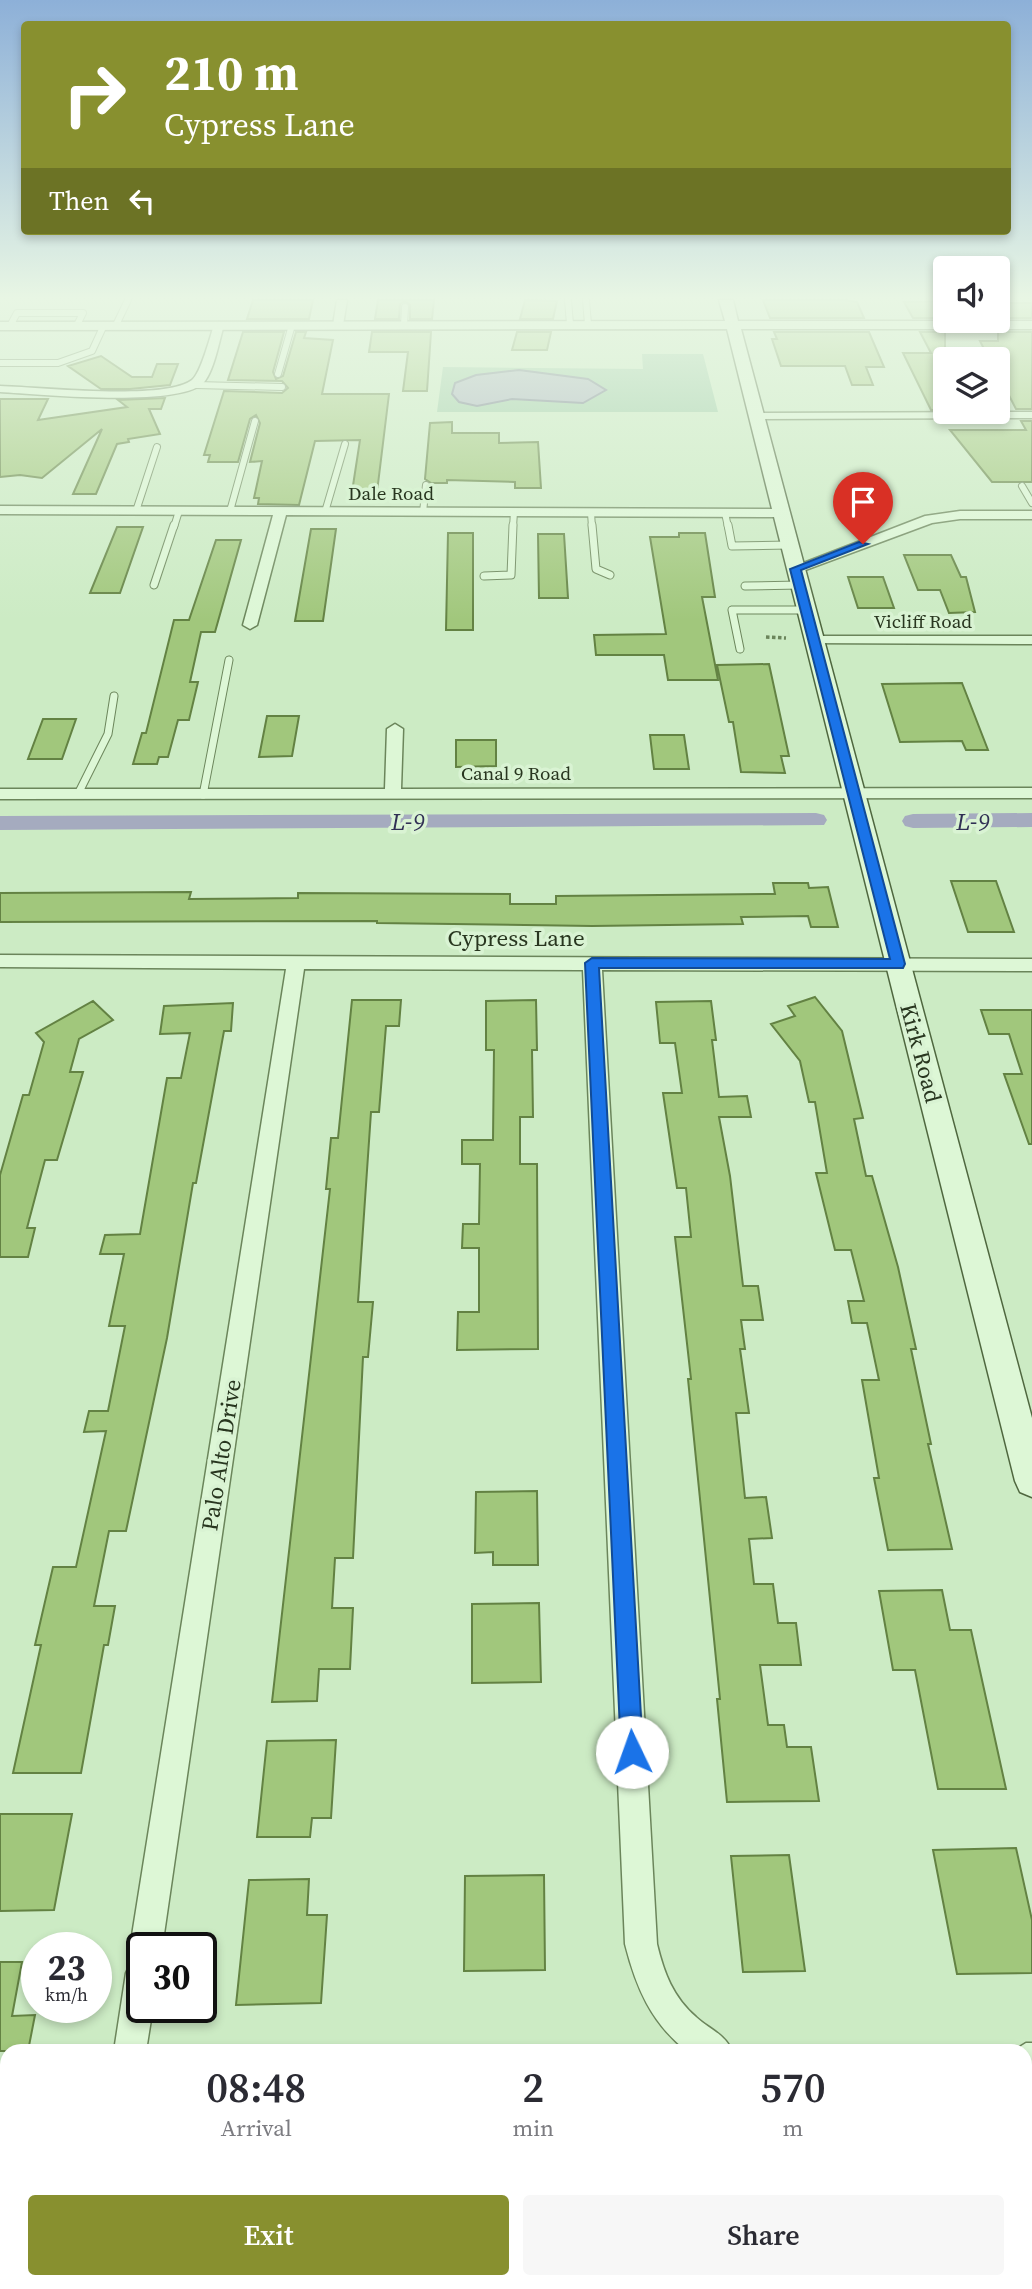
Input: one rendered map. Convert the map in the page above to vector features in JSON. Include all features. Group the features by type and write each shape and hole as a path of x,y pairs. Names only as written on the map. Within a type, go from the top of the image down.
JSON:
{"street":[{"name":"Kirk Road","path":"754,407 1032,1481"},
{"path":"756,416 1032,415"},
{"name":"Dale Road","path":"0,510 781,513"},
{"path":"250,625 280,512"},
{"path":"795,566 943,516 1032,515"},
{"name":"Vicliff Road","path":"814,640 1032,640"},
{"path":"393,795 395,729"},
{"name":"Canal 9 Road","path":"0,794 1032,793"},
{"name":"Cypress Lane","path":"0,962 1032,965"},
{"name":"Palo Alto Drive","path":"148,1932 296,962"},
{"path":"592,963 642,1944 649,1978 665,2009 688,2035 704,2044"},
{"path":"131,2044 134,2023"}],"lane":[{"path":"230,511 255,421"},
{"path":"325,512 345,444"},
{"path":"136,511 157,447"},
{"path":"423,512 426,485"},
{"path":"1022,486 1032,503"},
{"path":"153,585 179,511"},
{"path":"484,576 511,575 514,512"},
{"path":"591,513 596,569 610,575"},
{"path":"726,513 732,546 795,566"},
{"path":"745,586 795,566"},
{"path":"740,649 732,610 806,610"},
{"path":"203,795 229,660"},
{"path":"78,794 99,755 111,720 114,696"}],"path":[{"path":"766,637 786,638"}],"green space":[{"path":"438,407 717,407 718,412 437,412"}],"building":[{"path":"0,407 44,407 38,420 127,407 162,407 149,409 160,434 128,439 129,442 117,444 96,494 73,494 102,429 42,478 20,475 0,477"},
{"path":"219,407 387,407 377,492 352,492 360,440 315,441 299,505 258,504 259,498 254,498 262,461 250,462 260,423 256,415 250,419 238,462 208,462 210,455 204,455"},
{"path":"1015,407 1032,407 1032,409 1016,409"},
{"path":"1021,421 1032,421 1032,482 992,482 950,430 1026,430"},
{"path":"452,422 452,433 499,433 499,443 538,442 541,488 515,488 515,482 447,480 447,483 431,483 425,479 430,423"},
{"path":"117,527 143,527 120,593 90,593"},
{"path":"311,529 336,529 323,621 295,621"},
{"path":"448,533 473,533 473,630 446,630"},
{"path":"679,533 705,533 715,597 702,597 718,680 668,680 664,655 596,655 594,635 666,634 650,537 679,537"},
{"path":"538,534 564,534 568,598 539,598"},
{"path":"216,540 241,540 215,632 201,632 190,682 198,682 189,720 178,720 168,757 159,757 157,764 133,764 142,733 146,733 174,620 189,620"},
{"path":"904,555 951,555 961,577 966,577 975,612 949,613 940,590 918,590"},
{"path":"848,577 883,577 894,608 858,608"},
{"path":"769,664 789,756 781,756 785,773 741,772 733,722 729,722 717,665"},
{"path":"962,683 988,750 966,750 962,741 900,742 882,684"},
{"path":"267,716 299,716 292,756 259,757"},
{"path":"43,719 76,719 62,759 28,759"},
{"path":"650,735 684,735 689,769 654,769"},
{"path":"456,740 496,740 496,766 456,767"},
{"path":"951,881 996,881 1014,932 968,932"},
{"path":"773,883 808,883 809,888 828,887 838,927 811,927 808,916 741,917 743,924 592,926 377,921 0,922 0,893 191,892 189,899 298,898 298,893 510,894 510,904 556,904 556,896 775,894"},
{"path":"815,997 842,1031 863,1118 854,1119 866,1176 872,1176 898,1267 916,1349 911,1349 931,1444 928,1444 952,1549 888,1550 874,1478 879,1478 862,1380 879,1380 867,1323 852,1323 848,1301 864,1301 851,1250 835,1250 816,1173 827,1173 815,1102 809,1102 800,1061 771,1024 795,1016 788,1006"},
{"path":"352,1000 401,1000 399,1026 386,1026 379,1112 371,1112 358,1302 373,1302 368,1357 363,1357 353,1558 335,1558 332,1608 353,1608 350,1669 319,1669 317,1701 272,1702 330,1189 326,1189 331,1138 338,1138"},
{"path":"536,1000 537,1050 532,1050 533,1117 520,1117 520,1164 537,1164 538,1349 457,1350 458,1312 479,1312 479,1248 462,1248 463,1224 479,1224 480,1164 462,1164 462,1140 493,1140 494,1050 486,1050 486,1001"},
{"path":"93,1001 113,1020 79,1039 70,1072 83,1072 57,1160 45,1160 27,1228 35,1228 28,1257 0,1257 0,1175 23,1095 29,1095 44,1042 36,1033"},
{"path":"711,1001 716,1040 712,1040 719,1097 747,1096 751,1117 719,1117 730,1176 743,1286 758,1286 763,1320 741,1320 745,1349 740,1349 749,1413 736,1413 745,1498 766,1497 772,1538 749,1539 754,1584 773,1584 778,1623 796,1623 801,1665 760,1665 768,1725 784,1725 787,1747 811,1747 819,1801 727,1802 717,1699 720,1699 688,1379 691,1379 675,1237 691,1237 686,1188 677,1188 663,1093 682,1093 675,1043 660,1043 656,1002"},
{"path":"233,1003 231,1031 224,1031 196,1183 193,1183 167,1338 126,1531 109,1531 94,1606 115,1606 108,1645 104,1645 81,1773 13,1773 41,1645 35,1645 53,1567 76,1567 106,1431 84,1432 89,1411 108,1411 125,1326 109,1326 124,1254 100,1254 105,1235 140,1234 167,1078 181,1078 190,1033 160,1034 164,1006"},
{"path":"981,1010 1032,1010 1032,1144 1029,1144 1004,1074 1022,1074 1009,1034 989,1034"},
{"path":"537,1491 538,1565 493,1565 493,1552 475,1553 476,1492"},
{"path":"942,1590 950,1630 971,1630 1006,1789 938,1789 915,1670 893,1670 879,1591"},
{"path":"539,1603 541,1682 472,1683 472,1604"},
{"path":"336,1740 331,1818 312,1818 310,1837 257,1837 267,1741"},
{"path":"0,1814 72,1814 54,1910 0,1911"},
{"path":"1016,1848 1032,1920 1032,1973 957,1974 933,1850"},
{"path":"789,1855 805,1971 743,1972 731,1856"},
{"path":"544,1875 545,1970 464,1971 465,1876"},
{"path":"309,1879 307,1915 327,1915 321,2003 236,2005 249,1880"},
{"path":"0,1962 21,1962 12,2016 21,2016 21,2023 33,2023 29,2044 0,2044"}],"waterway":[{"name":"L-9","path":"0,823 816,820"},
{"name":"L-9","path":"913,821 1032,820"}],"route":[{"path":"632,1752 592,963 898,964 796,569 863,544"}]}
